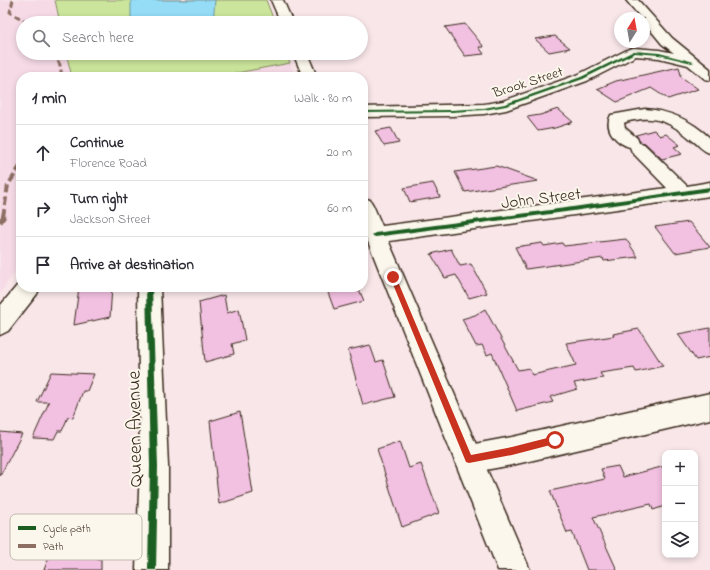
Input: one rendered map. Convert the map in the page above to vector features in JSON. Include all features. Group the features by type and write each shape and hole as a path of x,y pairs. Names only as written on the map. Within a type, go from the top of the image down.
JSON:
{"street":[{"path":"277,0 284,16"},
{"path":"632,0 667,41 710,76"},
{"name":"Brook Street","path":"368,112 452,111 484,109 506,105 582,78 634,52 643,46 654,27"},
{"path":"634,52 659,54 692,62"},
{"path":"303,60 308,72"},
{"path":"684,193 616,129 615,125 617,119 630,114 648,113 667,116 696,134 710,147"},
{"name":"John Street","path":"375,235 710,189"},
{"path":"368,218 514,570"},
{"path":"0,324 25,292"},
{"name":"Queen Avenue","path":"149,292 154,466 152,570"},
{"path":"469,459 512,451 710,406"}],"shaded area":[{"path":"0,0 55,0 58,16 16,16 16,60 68,60 71,72 16,72 16,270 0,294"},
{"path":"290,63 293,72 242,72"}],"green space":[{"path":"55,0 266,0 272,16 58,16"},
{"path":"68,60 289,60 290,63 242,72 71,72"}],"water":[{"path":"131,0 215,0 214,16 131,16"}],"building":[{"path":"465,24 484,47 479,47 484,54 465,56 445,27"},
{"path":"555,36 570,48 549,52 535,39"},
{"path":"679,67 680,76 698,89 668,99 651,88 617,102 597,89 616,81"},
{"path":"558,109 573,122 555,128 538,131 527,117 540,115"},
{"path":"391,128 399,143 384,146 375,131"},
{"path":"654,130 660,136 666,134 680,145 674,147 682,154 662,159 645,143 640,142 636,135"},
{"path":"496,166 538,181 465,192 455,172"},
{"path":"433,183 440,197 410,202 404,188"},
{"path":"689,222 710,247 675,253 655,227"},
{"path":"626,239 638,257 604,261 603,258 526,269 515,247 542,243 544,246 562,243 564,246"},
{"path":"451,249 460,266 471,264 487,293 469,298 456,275 445,278 431,254"},
{"path":"78,292 112,292 110,317 74,325"},
{"path":"328,292 360,292 364,301 334,309"},
{"path":"224,295 227,313 239,309 245,340 232,344 234,354 205,362 199,302"},
{"path":"485,309 518,370 529,368 532,375 576,365 566,343 614,336 613,334 639,329 663,366 636,372 634,368 600,373 603,378 574,383 577,389 550,397 553,402 517,411 492,353 487,355 482,345 476,346 462,319 475,315"},
{"path":"710,328 710,357 696,360 678,334"},
{"path":"370,345 376,362 383,360 395,397 363,405 348,350"},
{"path":"51,372 94,374 87,391 83,391 73,418 68,417 62,431 58,431 54,439 33,438 49,402 37,402"},
{"path":"240,412 253,493 219,504 210,421"},
{"path":"0,432 22,434 0,476"},
{"path":"400,441 409,468 421,464 439,513 402,527 377,449"},
{"path":"618,466 623,477 662,467 662,507 653,510 651,504 593,517 617,570 587,570 572,532 567,533 550,491 605,479 601,469"},
{"path":"48,560 101,560 101,570 44,570"}],"marked path":[{"path":"13,0 10,12 17,16"},
{"path":"58,60 61,72"},
{"path":"0,222 4,215 8,185 16,173"}],"cycle path":[{"path":"368,112 452,111 484,109 506,105 582,78 634,52 659,54 692,62"},
{"path":"375,235 710,189"},
{"path":"149,292 154,466 152,570"}],"route":[{"path":"393,277 469,459 512,451 555,440"}]}
